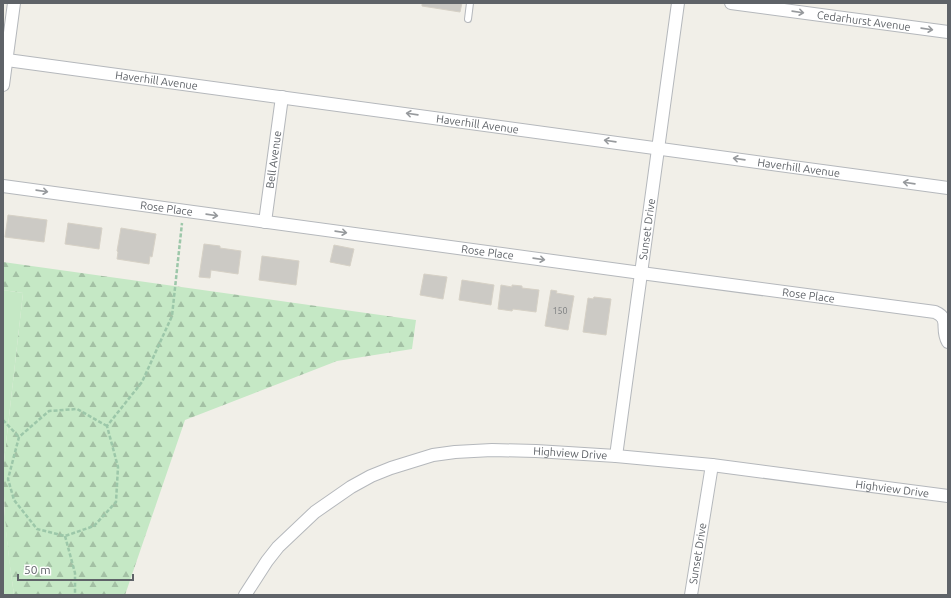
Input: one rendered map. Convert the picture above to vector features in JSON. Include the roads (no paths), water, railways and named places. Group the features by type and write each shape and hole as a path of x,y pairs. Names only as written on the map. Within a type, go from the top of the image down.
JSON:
{"street":[{"path":"3,85 14,3"},
{"name":"Sunset Drive","path":"616,456 678,3"},
{"name":"Cedarhurst Avenue","path":"731,3 948,32"},
{"name":"Haverhill Avenue","path":"7,60 948,188"},
{"name":"Bell Avenue","path":"265,222 282,97"},
{"name":"Rose Place","path":"3,186 934,312 945,316 947,315 946,338 948,342"},
{"name":"Highview Drive","path":"245,595 278,547 315,512 351,486 371,476 433,455 492,450 616,456 712,465 948,496"},
{"name":"Sunset Drive","path":"691,595 712,465"}],"lane":[{"path":"468,19 470,3"}]}
